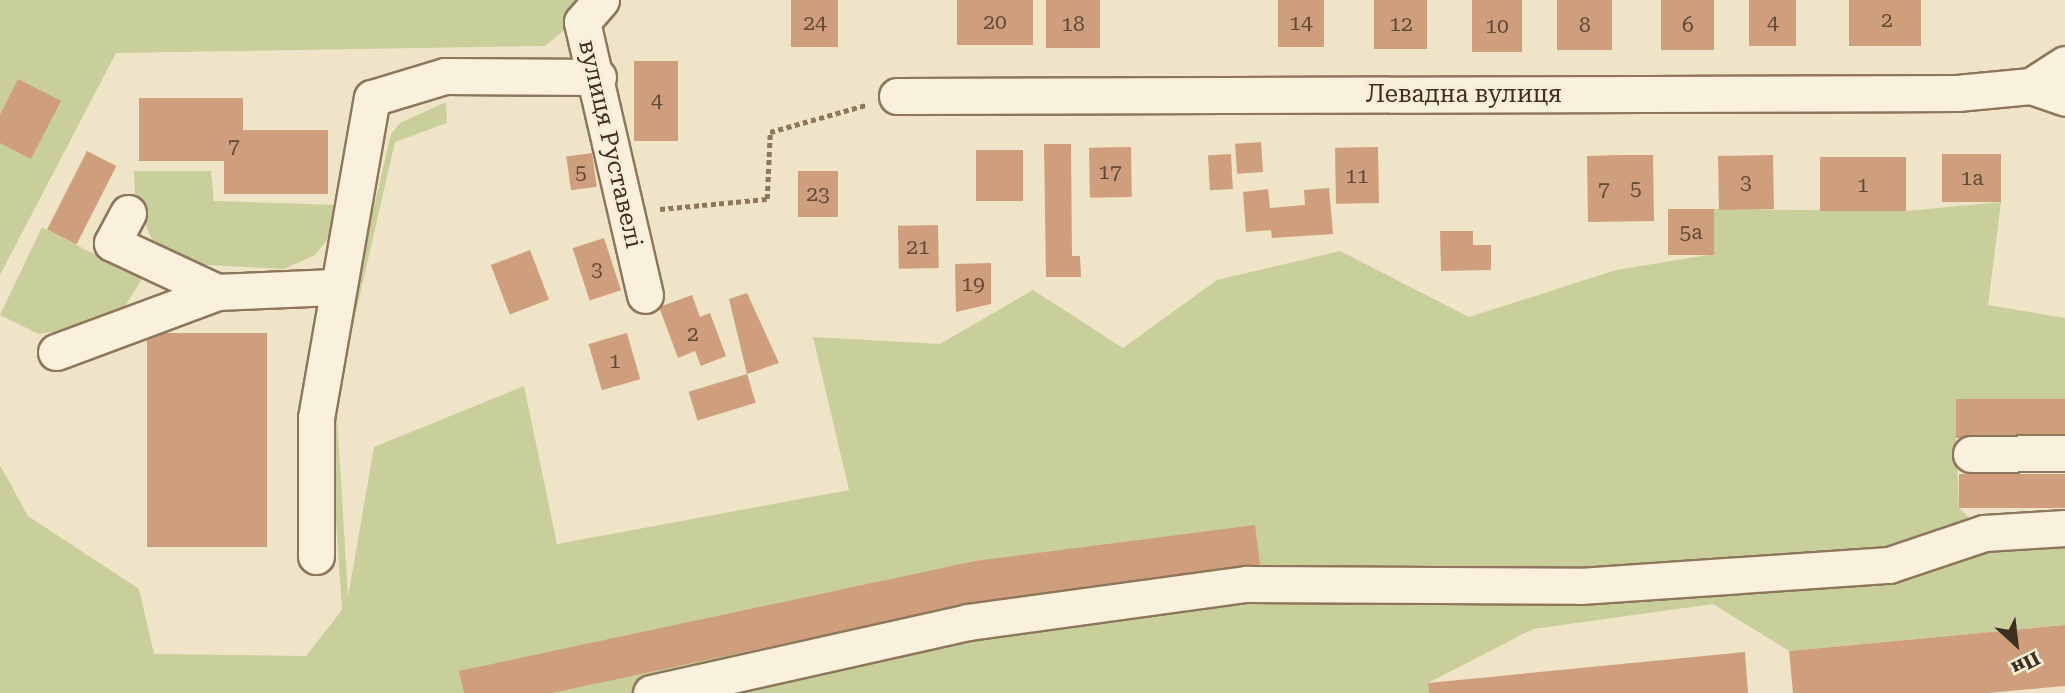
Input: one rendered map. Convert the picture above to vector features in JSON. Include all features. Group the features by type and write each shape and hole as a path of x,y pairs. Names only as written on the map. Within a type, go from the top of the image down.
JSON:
{"street":[{"name":"вулиця Руставелі","path":"601,0 582,22 598,77 645,295"},
{"path":"2032,86 2065,64"},
{"path":"316,556 316,418 334,287 372,98 445,76 598,77"},
{"path":"2032,86 2065,98"},
{"name":"Левадна вулиця","path":"897,96 1957,93 2032,86"},
{"path":"128,213 112,243 217,292"},
{"path":"56,352 217,292 334,287"},
{"path":"1972,454 2065,453"},
{"path":"651,693 968,622 1246,583 1580,586 1889,565 1984,533 2065,528"}],"path":[{"path":"625,212 767,199 770,132 897,96"}],"green space":[{"path":"0,0 601,0 545,46 116,53 0,275"},
{"path":"446,102 447,123 395,142 336,399 348,597 374,447 524,386 557,544 849,490 813,337 940,344 1033,290 1123,348 1217,280 1340,251 1469,317 1616,270 1714,254 1714,209 1906,211 2001,202 1988,305 2065,318 2065,399 1956,438 1959,508 1984,533 2065,528 2065,625 1789,651 1713,604 1533,629 1428,683 1429,693 0,693 0,465 28,516 139,589 154,654 306,656 342,610 328,402 391,134 400,123"},
{"path":"134,171 211,171 214,201 338,205 334,231 315,255 284,269 186,264 151,238 135,199"},
{"path":"42,227 142,279 115,322 39,334 0,315"}],"building":[{"path":"791,0 838,0 838,47 791,47"},
{"path":"957,0 1033,0 1033,45 957,45"},
{"path":"1046,0 1100,0 1100,48 1046,48"},
{"path":"1278,0 1324,0 1324,47 1278,47"},
{"path":"1374,0 1427,0 1427,49 1374,49"},
{"path":"1472,0 1522,0 1522,52 1472,52"},
{"path":"1557,0 1612,0 1612,50 1557,50"},
{"path":"1661,0 1714,0 1714,50 1661,50"},
{"path":"1749,0 1796,0 1796,46 1749,46"},
{"path":"1849,0 1921,0 1921,46 1849,46"},
{"path":"634,61 678,61 678,141 634,141"},
{"path":"18,79 61,101 31,159 0,143 0,115"},
{"path":"139,98 243,98 243,130 328,130 328,194 224,194 224,161 139,161"},
{"path":"1261,142 1263,172 1237,174 1235,144"},
{"path":"1044,144 1071,144 1072,256 1080,256 1081,277 1046,277"},
{"path":"1131,147 1132,197 1090,198 1089,148"},
{"path":"1378,147 1379,203 1336,204 1335,148"},
{"path":"976,150 1023,150 1023,201 976,201"},
{"path":"87,151 116,166 76,244 47,229"},
{"path":"592,153 597,187 571,190 566,157"},
{"path":"1231,154 1233,189 1210,190 1208,155"},
{"path":"1942,154 2001,154 2001,202 1942,202"},
{"path":"1653,155 1654,221 1588,222 1587,156"},
{"path":"1773,155 1774,209 1719,210 1718,156"},
{"path":"1820,157 1906,157 1906,211 1820,211"},
{"path":"798,171 838,171 838,217 798,217"},
{"path":"1329,188 1333,234 1272,238 1271,230 1246,232 1243,192 1268,189 1270,208 1305,205 1304,190"},
{"path":"1668,209 1714,209 1714,255 1668,255"},
{"path":"938,225 939,268 899,269 898,226"},
{"path":"1440,231 1473,231 1473,245 1491,245 1491,270 1441,271"},
{"path":"604,238 621,290 590,301 573,248"},
{"path":"530,250 549,299 510,315 491,265"},
{"path":"991,263 991,304 956,312 955,264"},
{"path":"747,293 779,363 747,374 729,299"},
{"path":"692,295 700,317 710,313 726,356 701,366 695,351 678,358 659,307"},
{"path":"147,333 267,333 267,547 147,547"},
{"path":"627,333 640,379 602,390 589,344"},
{"path":"747,374 756,403 697,421 689,392"},
{"path":"1956,399 2065,399 2065,438 1956,438"},
{"path":"1959,474 2065,474 2065,508 1959,508"},
{"path":"1255,525 1260,565 983,601 552,693 464,693 459,671 975,561"},
{"path":"2065,625 2065,686 1988,693 1793,693 1789,651"},
{"path":"1745,652 1748,693 1429,693 1428,683"}]}
